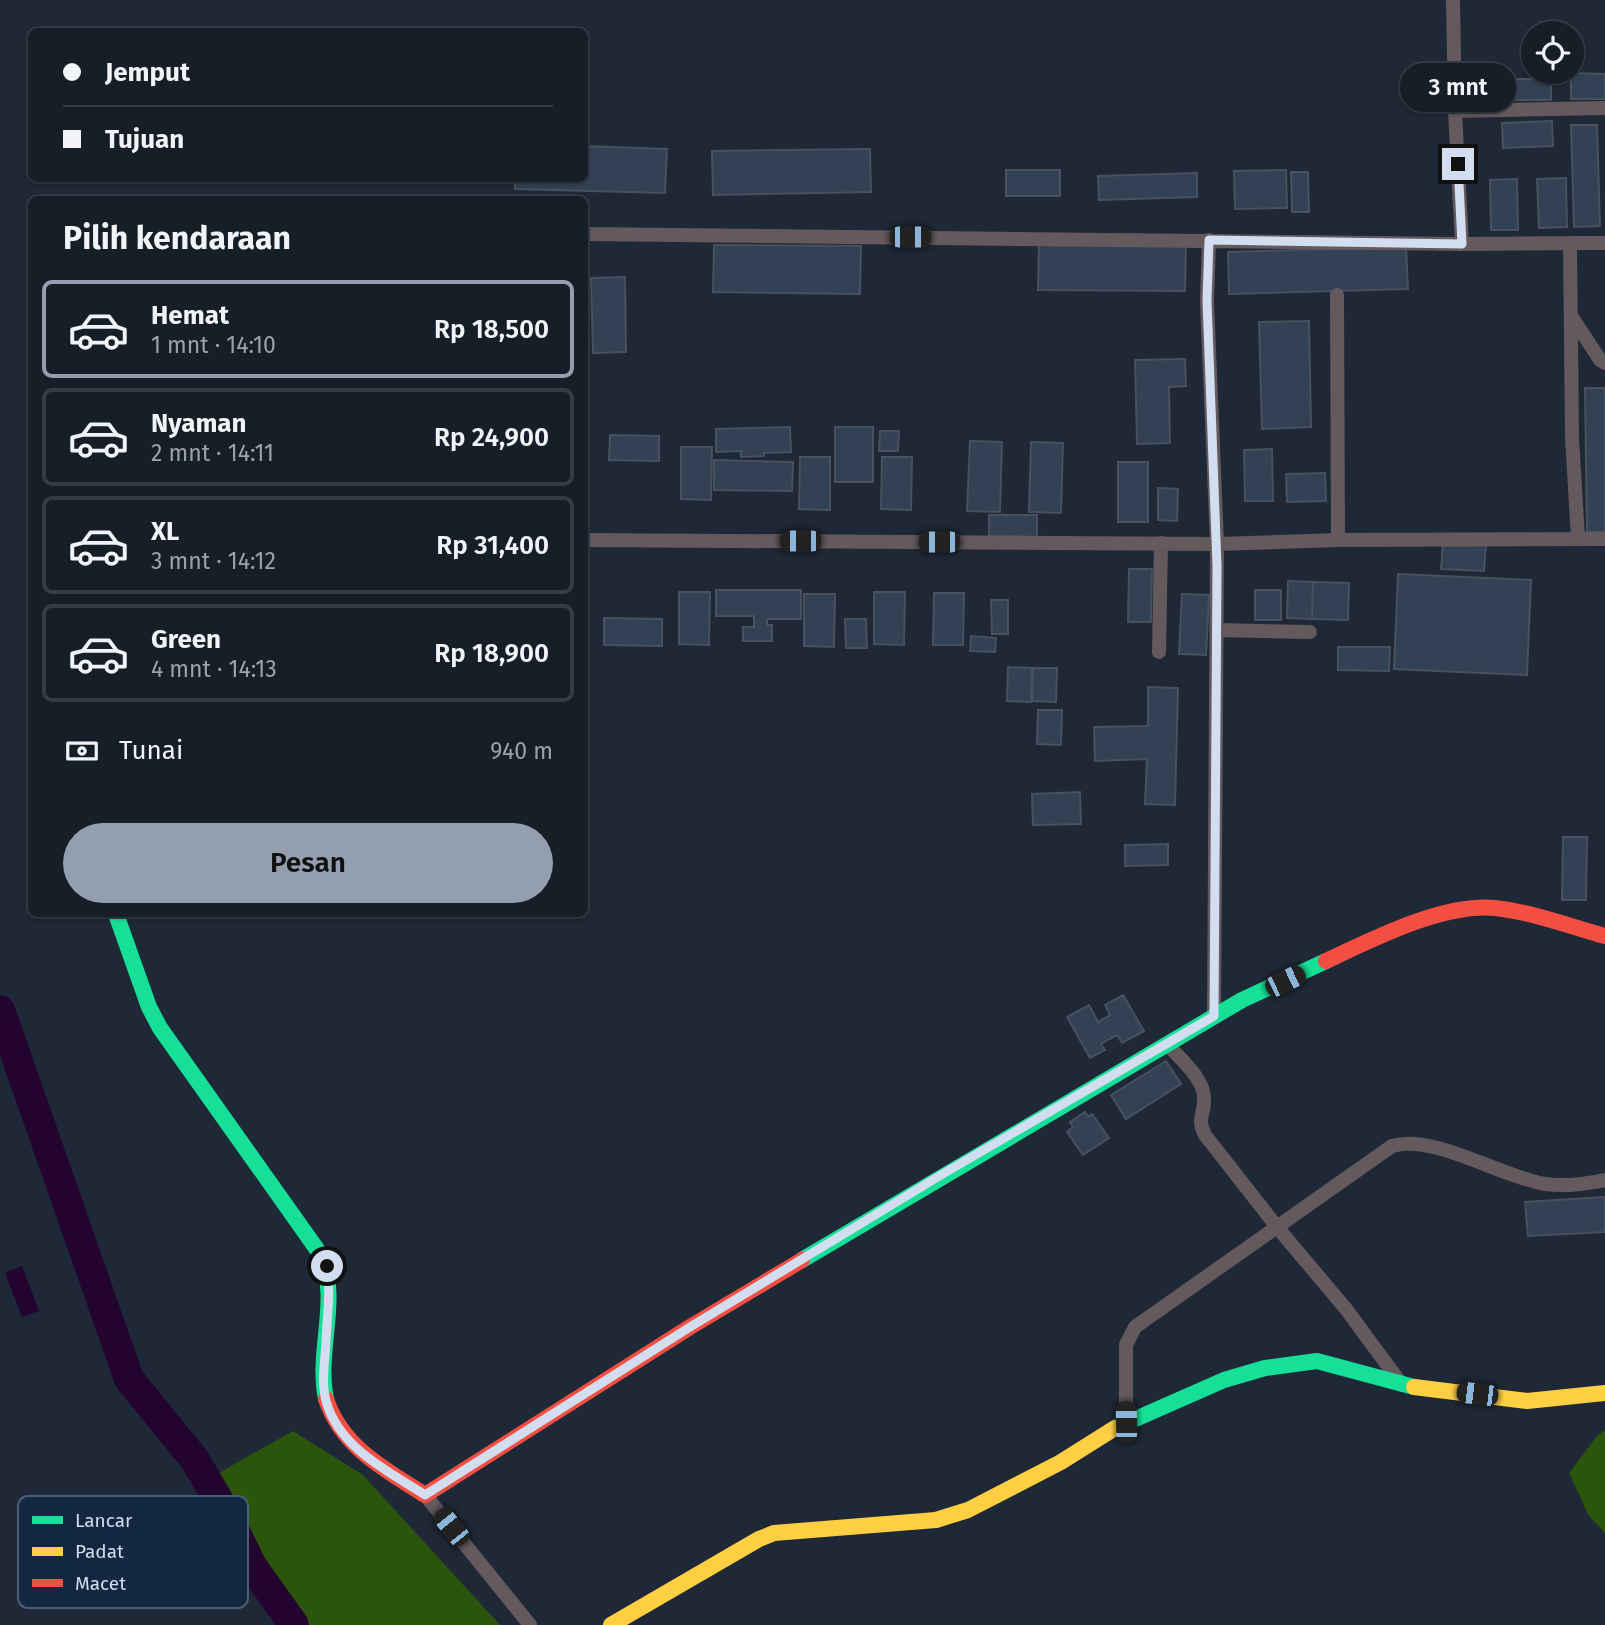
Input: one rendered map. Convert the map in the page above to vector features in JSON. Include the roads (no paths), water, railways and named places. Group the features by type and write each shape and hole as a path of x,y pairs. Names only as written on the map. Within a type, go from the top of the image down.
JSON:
{"street":[{"path":"1453,0 1462,244"},
{"path":"1455,111 1605,108"},
{"path":"588,234 1462,244 1605,243"},
{"path":"1209,240 1207,301 1217,544 1214,1016"},
{"path":"1570,243 1572,438 1578,538"},
{"path":"1337,295 1338,540"},
{"path":"1571,316 1600,360 1605,363"},
{"path":"588,540 1217,544 1338,540 1605,539"},
{"path":"1159,652 1161,544"},
{"path":"1217,630 1310,632"},
{"path":"425,1495 690,1327 946,1172 1242,1000 1384,934 1457,910 1493,908 1605,936"},
{"path":"117,917 149,1007 160,1028 327,1266 329,1297 324,1382 326,1400 333,1417 356,1450 425,1495 530,1625"},
{"path":"1167,1044 1201,1085 1205,1097 1199,1124 1205,1135 1346,1309 1402,1385"},
{"path":"1126,1422 1126,1345 1135,1327 1392,1146 1409,1142 1435,1147 1543,1184 1572,1185 1605,1180"},
{"path":"611,1625 759,1539 774,1533 936,1520 955,1514 1061,1462 1126,1422 1224,1380 1265,1368 1310,1361 1322,1362 1402,1385 1527,1401 1605,1393"}],"waterway":[{"path":"0,1010 129,1379 195,1460 216,1496"},
{"path":"248,1558 294,1625"}]}
